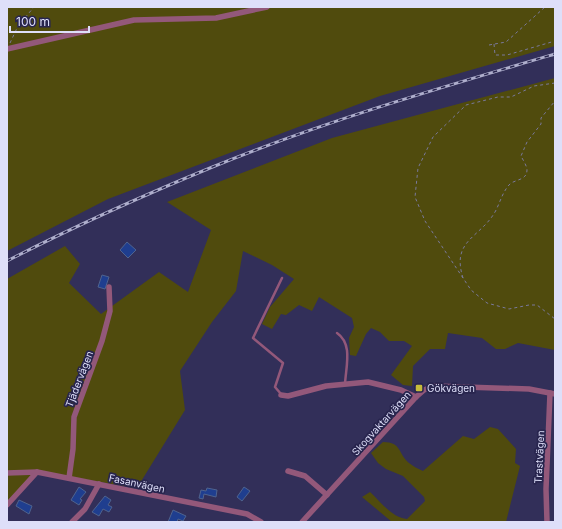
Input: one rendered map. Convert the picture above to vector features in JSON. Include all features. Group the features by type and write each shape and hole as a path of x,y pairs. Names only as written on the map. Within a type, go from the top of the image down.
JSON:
{"street":[{"path":"7,49 134,20 216,18 267,7"},
{"name":"Tjädervägen","path":"69,478 73,449 74,417 102,341 110,311 109,287"},
{"path":"281,395 288,396 315,388 368,382 401,390 416,397"},
{"name":"Skogvaktarvägen","path":"302,522 424,390 434,386 517,388 553,393"},
{"name":"Trastvägen","path":"547,522 546,489 553,393"},
{"path":"7,505 37,472"},
{"name":"Fasanvägen","path":"7,473 37,472 69,478 247,514 261,522"},
{"path":"288,472 305,476 327,495"},
{"path":"72,522 85,509 99,484"}],"lane":[{"path":"281,395 275,387 283,363 253,338 282,278"},
{"path":"337,333 345,341 347,347 345,384"}],"path":[{"path":"7,49 18,26 34,7"},
{"path":"489,45 506,42 545,7"},
{"path":"494,44 495,55 506,55 555,41"},
{"path":"555,83 534,86 511,97 498,97 466,105 433,137 418,168 415,197 425,221 471,290 487,303 509,308 537,305 555,319"},
{"path":"464,280 459,261 462,249 495,212 501,197 510,183 521,179 525,175 527,170 521,156 527,142 541,124 540,118 555,101"}],"shaded area":[{"path":"7,7 555,7 555,46 380,96 108,199 7,251"},
{"path":"555,78 555,350 518,343 505,349 496,349 482,338 448,333 445,349 430,349 413,366 412,386 403,385 391,375 412,346 404,341 389,341 380,332 371,328 366,334 356,356 350,355 349,338 354,327 352,318 319,297 312,311 299,305 286,315 281,314 272,329 262,324 270,307 294,279 272,265 243,251 236,291 212,322 180,371 185,410 137,488 39,472 7,505 7,279 65,246 80,264 69,283 101,314 159,272 188,292 211,230 167,202 332,138"},
{"path":"490,427 498,429 516,449 515,463 520,466 506,522 392,522 362,497 370,492 396,516 407,519 425,501 424,497 403,476 386,469 378,463 371,453 383,442 394,444 409,463 423,471 463,436 474,439"}],"building":[{"path":"127,242 136,250 128,258 120,250"},
{"path":"102,275 109,277 105,289 98,287"},
{"path":"79,487 86,492 80,499 82,500 79,505 71,500"},
{"path":"244,487 250,491 242,501 237,497"},
{"path":"207,488 217,490 216,497 204,494 203,499 199,498 201,490 206,491"},
{"path":"105,496 111,500 108,505 112,507 109,512 103,509 99,516 92,512"},
{"path":"19,500 32,506 29,514 16,506"},
{"path":"173,510 186,516 183,521 178,519 177,522 168,522"}],"railway":[{"path":"7,261 133,201 252,151 381,106 555,54"}],"place":[{"name":"Gökvägen","path":"419,388"}]}
